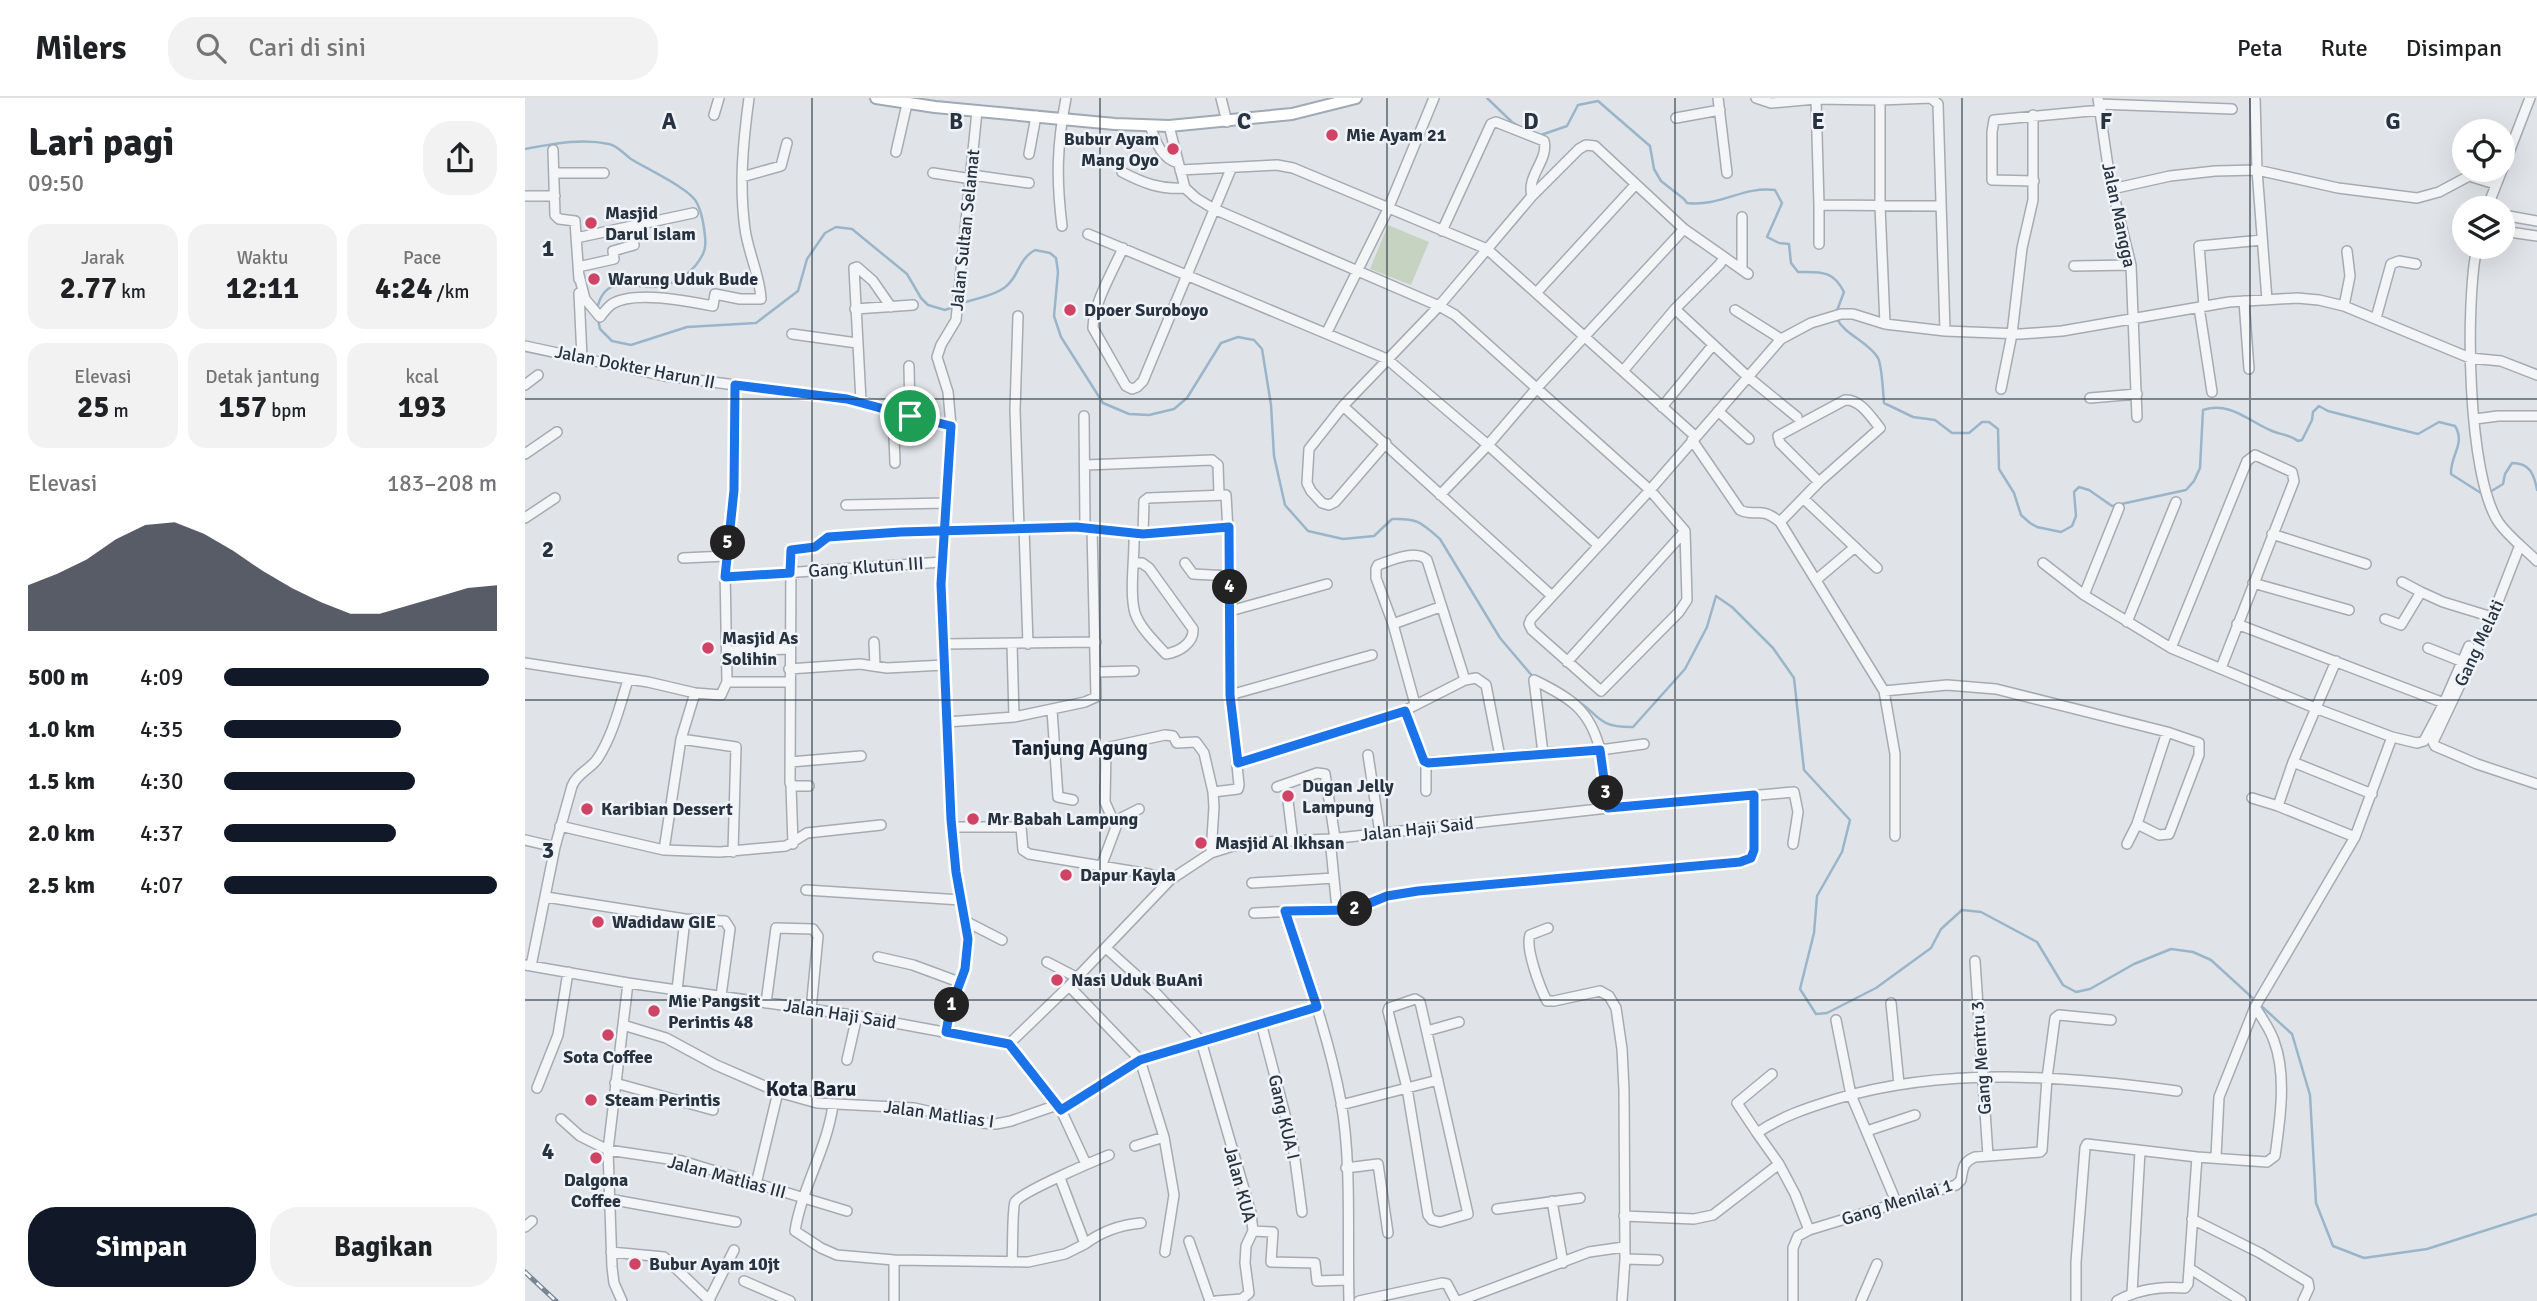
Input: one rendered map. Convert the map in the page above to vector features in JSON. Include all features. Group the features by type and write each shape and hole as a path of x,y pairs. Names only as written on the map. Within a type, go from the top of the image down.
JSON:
{"main road":[{"path":"876,98 893,99 907,104 935,103 977,111 1170,127 1292,114 1353,98"}],"street":[{"path":"714,115 719,98"},
{"path":"578,271 585,299 600,317 612,304 631,300 672,298 713,306 715,294 740,299 761,299 744,227 743,141 749,98"},
{"path":"1062,226 1057,188 1057,154 1066,98"},
{"path":"1221,98 1227,122"},
{"path":"1327,332 1388,209 1434,98"},
{"path":"1718,98 1727,173"},
{"path":"1756,98 1771,103 1816,99 1931,98 1938,104 1945,331"},
{"path":"2255,98 2257,170 2267,300"},
{"path":"2515,136 2530,98"},
{"path":"1816,99 1819,244"},
{"path":"1881,100 1880,206 1885,324"},
{"path":"896,152 907,104"},
{"path":"2034,181 1993,181 1991,162 1994,120 2099,104 2232,109"},
{"name":"Jalan Mangga","path":"2099,104 2112,189 2131,265 2137,416"},
{"path":"1677,118 1720,110"},
{"name":"Jalan Sultan Selamat","path":"946,1032 967,953 967,922 961,900 952,827 941,584 951,426 948,392 937,357 956,320 977,111"},
{"path":"2001,389 2012,334 2022,248 2032,211 2033,115"},
{"path":"1029,154 1036,116"},
{"path":"1443,231 1491,124 1496,122 1544,141 1545,150 1531,181 1532,196"},
{"path":"1150,126 1165,156 1179,167 1231,169 1277,165 1293,168 1486,249 1662,407 1694,438 1740,510 1748,513 1769,513 1780,522 1884,691 1895,754 1895,836"},
{"path":"1170,127 1185,188 1196,198 1213,209 1455,315 1650,490 1685,531 1687,600 1679,612 1602,691 1532,630 1529,624 1531,619 1650,490 1781,339 1795,330 1837,315 1853,314 1885,324 1945,331 2012,334 2062,331 2244,301 2319,300 2376,318 2470,358 2501,361 2537,375"},
{"path":"742,177 781,166 787,143"},
{"path":"1385,443 1335,502 1329,505 1322,503 1311,491 1307,483 1309,449 1343,406 1439,306 1532,196 1579,149 1586,145 1595,146 1684,229 1745,271 1742,217"},
{"path":"553,150 555,215 559,219 576,221 582,358"},
{"path":"1123,248 1093,325 1095,334 1128,388 1137,387 1143,381 1231,169"},
{"path":"2112,189 2170,176 2257,170 2338,188 2417,198 2439,192 2469,176 2495,184 2491,196"},
{"path":"1122,172 1140,182 1161,188 1185,188"},
{"path":"554,173 604,173"},
{"path":"933,173 1029,183"},
{"path":"1537,292 1636,184"},
{"path":"525,196 555,196"},
{"path":"1819,205 1940,206"},
{"path":"576,238 694,213"},
{"path":"2515,217 2537,221"},
{"path":"578,271 614,259 613,251 635,245 630,228"},
{"path":"1440,495 1684,229"},
{"path":"2515,233 2537,236"},
{"path":"1089,234 1387,359 1488,445 1598,545"},
{"path":"2212,392 2201,306 2199,246 2262,240"},
{"path":"2344,306 2350,276 2347,251"},
{"path":"1623,372 1724,257"},
{"path":"2475,259 2470,296 2470,358 2466,372 2484,478 2490,503 2499,523 2537,561"},
{"path":"2376,318 2391,264 2399,261 2416,264"},
{"path":"2074,265 2131,265"},
{"path":"860,401 853,270 857,267 865,271 891,307"},
{"path":"2244,301 2249,369"},
{"path":"855,309 913,305"},
{"path":"1675,310 1797,418"},
{"path":"1735,310 1781,339"},
{"path":"1018,316 1015,410 1028,644"},
{"path":"792,334 857,343"},
{"path":"1662,407 1713,345"},
{"name":"Jalan Dokter Harun II","path":"525,346 665,376 860,401 951,426"},
{"path":"909,366 910,416"},
{"path":"525,385 538,375"},
{"path":"525,663 695,693 721,695 727,682 725,577 734,490 735,385"},
{"path":"2089,398 2137,394"},
{"path":"1780,522 1819,482 1880,428 1858,403 1845,400 1778,436 1780,443 1819,482"},
{"path":"1343,406 1552,596"},
{"path":"893,411 895,463"},
{"path":"1718,411 1749,439"},
{"path":"947,722 1014,717 1052,710 1093,699 1097,693 1084,416"},
{"path":"2475,419 2537,416"},
{"path":"525,454 557,432"},
{"path":"2171,649 2251,456 2255,455 2292,472 2295,476 2221,668"},
{"path":"1086,465 1212,460 1218,465 1219,494"},
{"path":"1135,563 1142,563 1149,568 1193,629 1193,635 1187,645 1166,653 1136,614 1135,563 1145,499 1226,495 1230,576 1230,695 1238,763 1238,789 1213,792"},
{"path":"525,518 555,498"},
{"path":"1804,499 1877,568"},
{"path":"2126,622 2176,502"},
{"path":"846,505 946,503"},
{"path":"2084,595 2119,508"},
{"path":"793,844 789,668 791,550 815,547 828,537 1022,528 1088,528 1139,534 1229,527"},
{"path":"1567,662 1685,531"},
{"path":"2272,534 2366,564"},
{"name":"Gang Melati","path":"2521,545 2493,617 2433,739 2435,746 2537,784"},
{"path":"1816,580 1855,547"},
{"path":"1415,704 1393,624 1376,578 1375,569 1378,565 1416,555 1424,556 1465,680"},
{"path":"683,558 726,556"},
{"name":"Gang Klutun III","path":"725,577 942,562"},
{"path":"2043,563 2084,595 2171,649 2392,737 2422,742 2444,703 2469,646"},
{"path":"1185,564 1193,574 1230,576"},
{"path":"2402,582 2443,602 2493,617"},
{"path":"2253,583 2349,610"},
{"path":"1230,611 1327,584"},
{"path":"2385,619 2401,625 2421,592"},
{"path":"1393,624 1440,607"},
{"path":"2237,624 2444,703"},
{"path":"874,642 875,665"},
{"path":"944,644 1095,642"},
{"path":"1011,644 1014,717"},
{"path":"2428,648 2463,662"},
{"path":"727,650 790,649"},
{"path":"1230,695 1372,655"},
{"path":"2277,806 2336,661"},
{"path":"789,668 944,665"},
{"path":"1097,672 1134,671"},
{"path":"1238,763 1405,711 1465,680 1476,678 1486,685 1500,757"},
{"path":"528,966 560,826 574,781 590,768 601,753 628,680"},
{"path":"1543,753 1534,680 1573,701 1591,722 1600,750 1608,808"},
{"path":"727,682 790,682"},
{"path":"1884,691 1932,685 1977,686 2167,732 2199,743 2199,755 2169,834 2159,835 2137,824"},
{"path":"664,850 681,739 695,693"},
{"path":"1052,710 1058,797 1073,800"},
{"path":"1405,711 1426,762 1426,791"},
{"path":"2127,844 2137,824 2167,732"},
{"path":"1115,825 1105,802 1106,750 1165,735 1173,736 1177,743 1196,743 1204,753 1213,792 1211,853"},
{"path":"2215,1157 2219,1097 2256,1006 2355,837 2392,737"},
{"path":"681,739 736,747 733,852"},
{"path":"1426,762 1600,750 1644,744"},
{"path":"1368,755 1380,833"},
{"path":"790,762 861,756"},
{"path":"2293,762 2372,794"},
{"path":"1277,787 1317,773 1325,774 1338,909"},
{"path":"791,786 809,786"},
{"name":"Jalan Haji Said","path":"528,966 857,1016 1009,1044 1069,986 1170,880 1211,853 1241,845 1794,792 1798,812 1793,844"},
{"path":"1254,913 1361,908 1387,896 1418,891 1740,862 1751,858 1754,850 1754,795"},
{"path":"2252,798 2355,837"},
{"path":"1288,801 1293,841"},
{"path":"1101,867 1115,825 1125,814 1139,809"},
{"path":"560,826 664,850 733,852 793,844 807,832 881,825"},
{"path":"952,827 1021,827 1023,850 1029,854 1170,880"},
{"path":"525,840 555,847"},
{"path":"1252,883 1334,878"},
{"path":"806,890 961,900"},
{"path":"545,897 685,919 725,921 729,924 722,996"},
{"path":"1285,911 1317,1007 1341,1105 1346,1168 1349,1301"},
{"path":"677,990 685,919"},
{"path":"967,922 1002,940"},
{"path":"766,1003 776,928 803,927 813,929 818,936 811,1010"},
{"path":"1548,928 1530,935 1528,940 1547,1001 1554,1002 1600,991 1609,996 1616,1008 1623,1069 1625,1259 1622,1301"},
{"path":"1106,947 1156,993 1201,1041"},
{"path":"878,957 913,965 959,982"},
{"name":"Gang Mentru 3","path":"1975,961 1988,1156"},
{"path":"1047,962 1076,977"},
{"path":"537,1088 558,1035 569,972"},
{"path":"622,1301 614,1283 611,1252 608,1150 628,983"},
{"path":"1069,986 1140,1060 1164,1137 1174,1195 1165,1252"},
{"path":"1415,999 1420,1002 1427,1031 1468,1214 1440,1222 1432,1220 1428,1215 1407,1088 1389,1008 1415,999"},
{"path":"1891,1003 1899,1084"},
{"path":"2076,1301 2076,1262 2087,1144 2267,1162 2275,1156 2281,1083 2278,1053 2256,1006"},
{"path":"1059,1108 1140,1060 1317,1007"},
{"path":"847,1060 857,1016"},
{"path":"2047,1078 2056,1016 2111,1020"},
{"path":"1836,1020 1851,1095 1896,1203"},
{"name":"Gang KUA I","path":"1261,1023 1293,1145 1302,1212"},
{"path":"1427,1031 1459,1023"},
{"name":"Jalan Matlias I","path":"623,1025 666,1038 724,1069 807,1101 833,1105 914,1108 982,1124 1011,1121 1059,1108"},
{"name":"Jalan KUA","path":"1201,1041 1251,1213 1253,1231 1246,1246 1245,1264 1249,1293 1242,1299 1216,1301"},
{"path":"1009,1044 1059,1108 1086,1164"},
{"path":"1772,1074 1737,1103 1779,1164 1809,1230 1798,1236 1793,1248 1793,1301"},
{"path":"1757,1133 1790,1113 1899,1084 1981,1078 2047,1078 2177,1091"},
{"name":"Gang Menilai 1","path":"1809,1230 1956,1185 1961,1180 1963,1166 1967,1160 2040,1152 2043,1146 2047,1078"},
{"path":"1341,1105 1438,1080"},
{"path":"615,1083 713,1110"},
{"path":"756,1184 778,1092"},
{"path":"833,1105 827,1138 804,1198 795,1231 837,1255 894,1260 1012,1262 1048,1259 1065,1254 1111,1229 1124,1224 1141,1223"},
{"path":"1867,1131 1915,1115"},
{"name":"Jalan Matlias III","path":"561,1119 580,1136 608,1150 683,1161 847,1211"},
{"path":"1135,1146 1164,1137"},
{"path":"2131,1293 2140,1151"},
{"path":"1012,1262 1015,1203 1020,1197 1109,1155"},
{"path":"2117,1301 2131,1293 2163,1286 2185,1288 2188,1284 2197,1157"},
{"path":"1346,1168 1378,1164 1388,1233"},
{"path":"1624,1216 1694,1219 1713,1215 1779,1164"},
{"path":"1060,1178 1085,1244"},
{"path":"1497,1209 1580,1198"},
{"path":"608,1199 736,1222"},
{"path":"1552,1201 1563,1263"},
{"path":"2192,1219 2260,1253 2308,1282 2309,1288 2303,1301"},
{"path":"1253,1231 1273,1232 1271,1262 1315,1263 1315,1278 1321,1281 1348,1280"},
{"path":"1189,1241 1210,1301"},
{"path":"1359,1301 1439,1283 1447,1284 1458,1301 1602,1248 1624,1247"},
{"path":"611,1252 664,1257 710,1301 734,1250"},
{"path":"1625,1259 1658,1260"},
{"path":"894,1260 894,1301"},
{"path":"1861,1301 1877,1264"},
{"path":"2189,1268 2241,1301"},
{"path":"744,1281 790,1301"}],"green space":[{"path":"1388,225 1429,242 1411,285 1370,269"}],"waterway":[{"path":"1487,98 1522,128"},
{"path":"1541,135 1567,126 1578,105 1598,101 1650,146 1654,169 1661,181 1687,203 1710,202 1752,191 1775,190 1782,203 1767,237 1789,244 1791,263 1798,272 1825,274 1840,285 1844,292 1836,313"},
{"path":"525,149 577,142 612,145 686,191 697,203 703,222 705,245 700,260 691,270 675,282 662,286 623,285 607,289 597,309"},
{"path":"598,319 600,329 612,341 631,345 687,327 756,323 798,291 807,259 825,233 836,227 852,229 907,274 928,305 945,310 956,306"},
{"path":"962,303 1000,291 1009,284 1025,259 1035,250 1050,253 1056,258 1058,272 1054,316 1061,337 1103,403 1129,414 1149,415 1174,409 1187,398 1221,343 1238,337 1254,340 1262,349 1271,405 1274,456 1285,505 1308,531 1343,539 1374,536 1392,519 1413,520 1423,525 1440,539 1500,638 1534,678"},
{"path":"1837,319 1878,358 1884,403 1913,417 1935,420 1952,433 1969,433 1982,422 1989,422 1998,429 1999,469 2014,493 2021,515 2037,527 2061,532 2072,526 2076,516 2074,492 2079,487 2089,490 2112,506 2186,490 2200,468 2203,410 2213,408 2239,413 2272,431 2298,441 2302,440 2313,412 2319,406 2328,411 2418,434 2439,422 2455,426 2459,438 2451,474 2484,495"},
{"path":"2490,492 2503,484 2505,474 2512,463 2523,465 2530,470 2537,490"},
{"path":"1571,697 1604,722 1620,727 1633,727 1685,669 1707,627 1716,596 1732,607 1773,648 1794,678 1804,770 1850,820 1842,852 1817,896 1814,933 1800,989 1816,1014 1827,1013 1876,988 1931,948 1941,929 1962,910 1981,912 2037,942 2063,985 2076,992 2090,989 2134,964 2171,949 2193,952 2211,960 2292,1034 2310,1095 2316,1203 2333,1246 2364,1258 2427,1249 2537,1214"}],"railway":[{"path":"525,1272 556,1301"}],"place":[{"name":"Mie Ayam 21","path":"1332,135"},
{"name":"Bubur Ayam Mang Oyo","path":"1173,149"},
{"name":"Masjid Darul Islam","path":"591,223"},
{"name":"Warung Uduk Bude","path":"594,279"},
{"name":"Dpoer Suroboyo","path":"1070,310"},
{"name":"Masjid As Solihin","path":"708,648"},
{"name":"Dugan Jelly Lampung","path":"1288,796"},
{"name":"Karibian Dessert","path":"587,809"},
{"name":"Mr Babah Lampung","path":"973,819"},
{"name":"Masjid Al Ikhsan","path":"1201,843"},
{"name":"Dapur Kayla","path":"1066,875"},
{"name":"Wadidaw GIE","path":"598,922"},
{"name":"Nasi Uduk BuAni","path":"1057,980"},
{"name":"Mie Pangsit Perintis 48","path":"654,1011"},
{"name":"Sota Coffee","path":"608,1035"},
{"name":"Steam Perintis","path":"591,1100"},
{"name":"Dalgona Coffee","path":"596,1158"},
{"name":"Bubur Ayam 10jt","path":"635,1264"}],"district":[{"name":"Tanjung Agung","path":"1080,748"},
{"name":"Kota Baru","path":"811,1089"}],"route":[{"path":"910,416 860,401 735,385 734,490 725,577 790,573 791,550 815,547 828,537 901,532 945,531 1019,528 1076,527 1143,534 1229,527 1230,695 1238,763 1405,711 1424,761 1428,763 1600,750 1608,808 1754,795 1754,850 1751,858 1740,862 1418,891 1387,896 1353,910 1285,911 1317,1007 1140,1060 1061,1110 1009,1044 946,1032 950,1010 965,969 968,939 956,872 951,819 941,584 945,531 951,426 910,416"}]}
